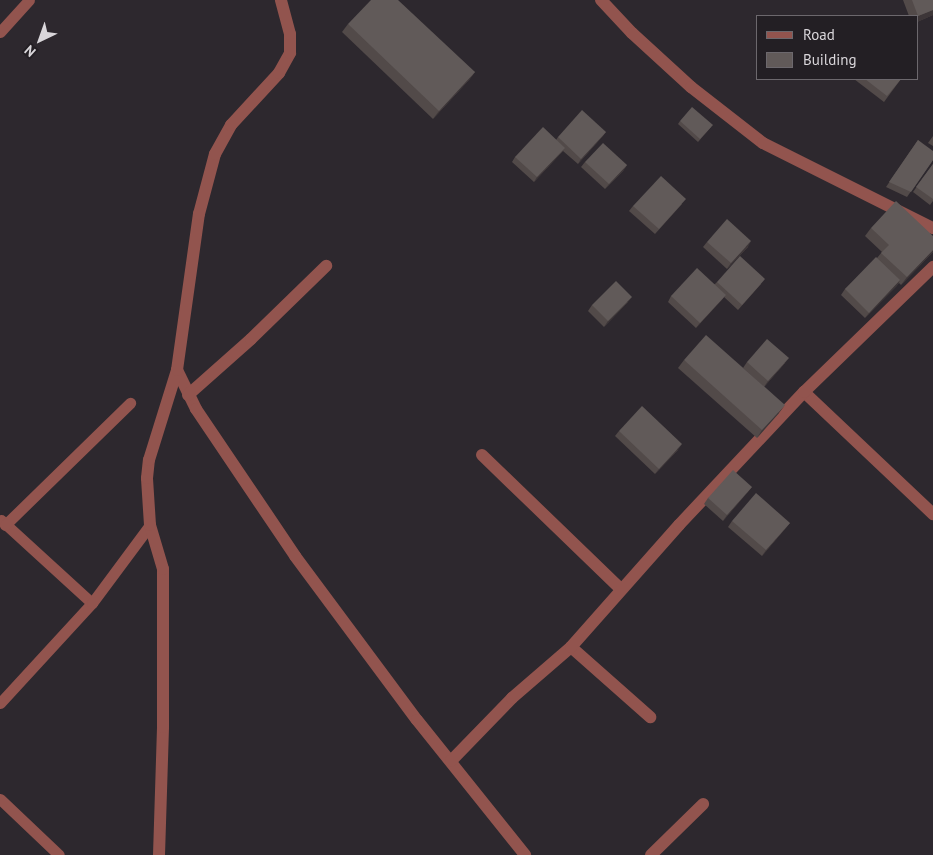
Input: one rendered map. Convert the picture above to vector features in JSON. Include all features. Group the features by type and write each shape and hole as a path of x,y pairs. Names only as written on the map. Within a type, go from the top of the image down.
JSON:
{"street":[{"path":"159,855 163,727 163,569 150,525 147,478 149,460 177,370 199,214 215,154 231,124 268,86 282,68 290,53 290,34 281,0"},
{"path":"600,0 632,33 691,86 763,143 933,228"},
{"path":"188,395 251,339 326,266"},
{"path":"451,761 512,698 570,648 804,392 933,267"},
{"path":"177,370 188,395 295,556 417,720 525,855"},
{"path":"804,392 933,514"},
{"path":"482,455 621,590"},
{"path":"570,648 650,717"},
{"path":"651,855 703,804"}],"lane":[{"path":"0,32 29,0"},
{"path":"92,602 3,522 130,403"},
{"path":"0,703 92,602 150,525"},
{"path":"0,799 59,855"}],"building":[{"path":"371,0 398,0 475,72 439,111 348,24"},
{"path":"912,0 933,0 933,10 918,15"},
{"path":"866,80 900,80 887,96"},
{"path":"692,107 713,125 700,139 680,121"},
{"path":"582,110 606,132 581,159 558,137"},
{"path":"543,127 565,148 537,177 515,157"},
{"path":"918,140 933,151 933,160 911,192 889,182"},
{"path":"603,143 627,165 609,184 585,162"},
{"path":"933,164 933,199 916,187"},
{"path":"661,176 686,199 659,229 633,206"},
{"path":"896,201 933,236 933,250 907,277 881,253 889,245 871,228"},
{"path":"727,219 751,241 731,263 707,242"},
{"path":"740,256 765,279 742,305 717,282"},
{"path":"876,257 900,280 869,313 845,289"},
{"path":"697,268 726,295 700,323 671,296"},
{"path":"616,281 632,297 608,321 592,305"},
{"path":"706,335 785,405 762,430 684,360"},
{"path":"767,339 789,358 768,381 747,362"},
{"path":"642,406 682,444 659,469 619,431"},
{"path":"733,470 752,487 727,515 708,498"},
{"path":"756,493 790,523 766,550 732,521"}]}
